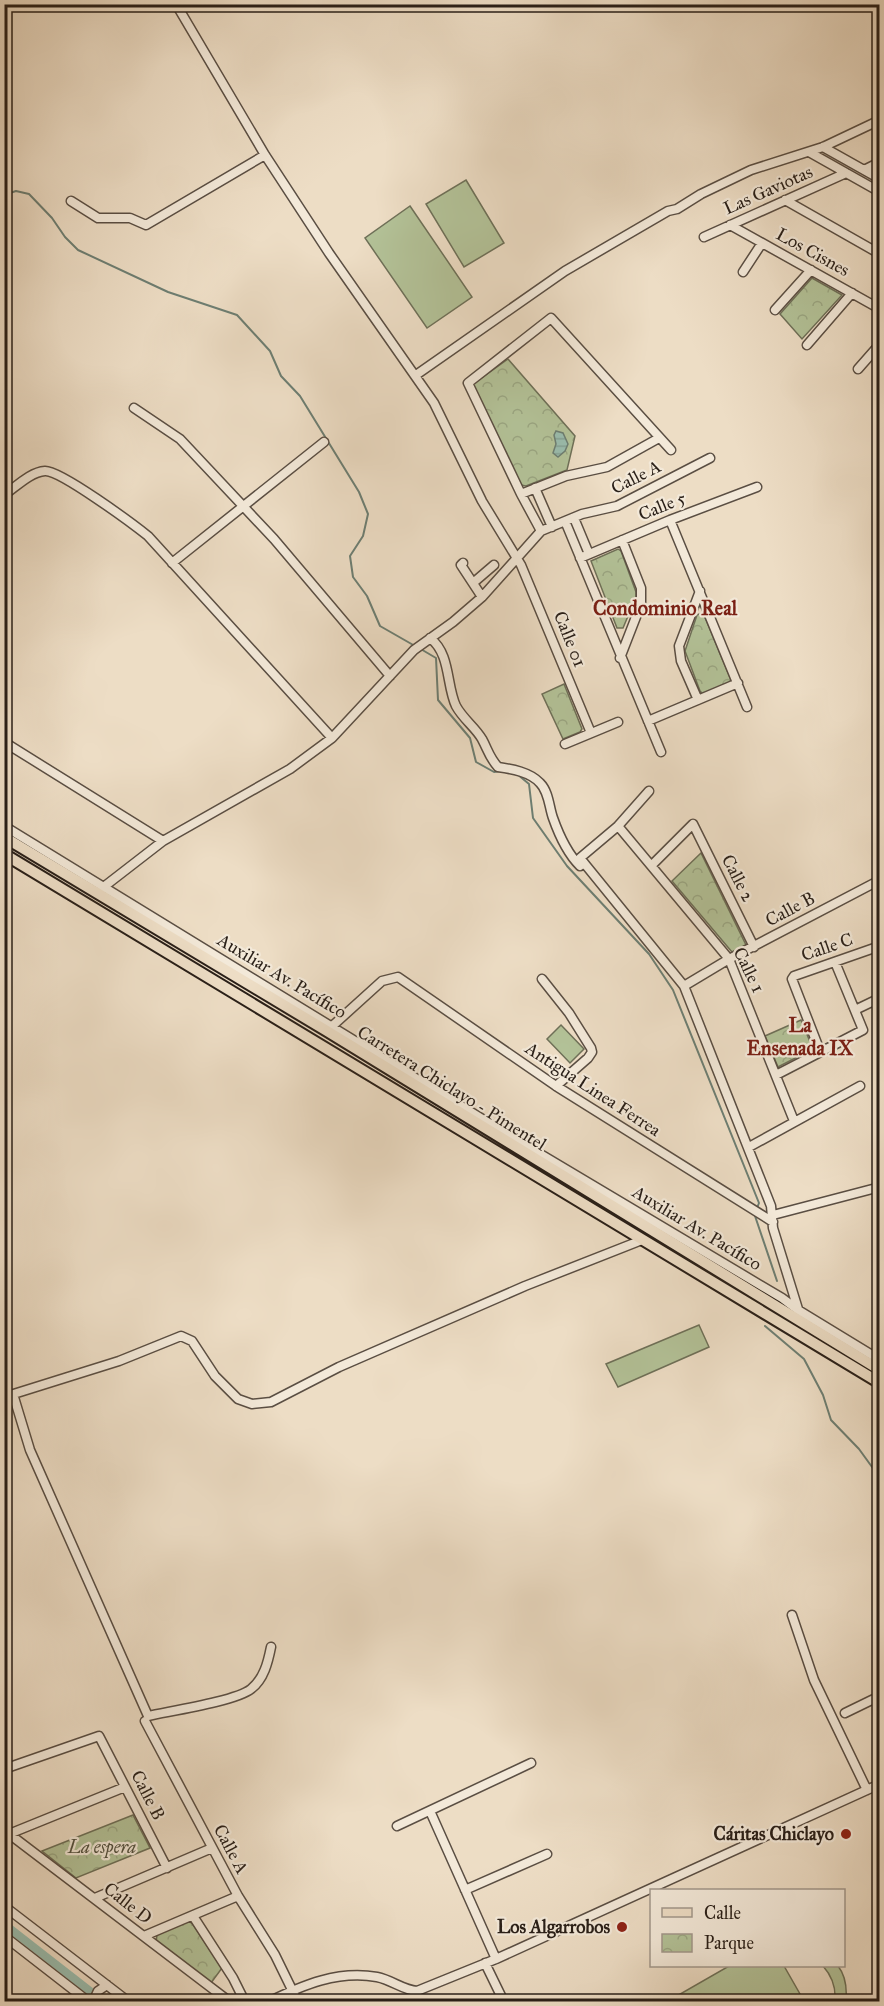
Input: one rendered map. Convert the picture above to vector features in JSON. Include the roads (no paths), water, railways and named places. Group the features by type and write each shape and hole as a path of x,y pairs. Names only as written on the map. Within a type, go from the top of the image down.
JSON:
{"main road":[{"name":"Carretera Chiclayo - Pimentel","path":"4,837 100,890 330,1028 879,1370"},
{"name":"Carretera Chiclayo - Pimentel","path":"4,854 879,1383"},
{"path":"642,1240 641,1233 648,1228"}],"street":[{"name":"Calle 01","path":"176,4 265,155 329,253 416,375 437,409 479,496 517,557 591,733"},
{"path":"416,375 566,271 660,216 751,170 779,159 823,147 879,120"},
{"path":"823,147 879,179"},
{"path":"808,152 879,192"},
{"path":"71,201 99,219 130,218 146,225 265,155"},
{"path":"864,170 879,162"},
{"name":"Las Gaviotas","path":"704,237 846,173"},
{"path":"785,200 879,254"},
{"name":"Los Cisnes","path":"729,225 879,309"},
{"path":"743,272 762,243"},
{"path":"774,310 811,270"},
{"path":"807,345 852,293"},
{"path":"4,826 100,890 163,841 290,770 332,738 414,650 482,597 541,531 468,383 551,318 671,450"},
{"path":"858,369 879,344"},
{"path":"134,408 180,439 274,539 390,676"},
{"path":"521,494 566,476 607,467 659,438"},
{"path":"172,563 324,442"},
{"name":"Calle A","path":"541,531 570,519 617,506 710,458"},
{"path":"4,495 37,473 52,471 118,513 148,536 332,738"},
{"name":"Calle 5","path":"580,558 757,487"},
{"path":"535,488 552,527"},
{"path":"570,519 589,554"},
{"path":"570,519 580,558 661,752"},
{"path":"670,520 747,707"},
{"path":"621,658 641,604 641,588 622,540"},
{"path":"463,563 460,565 482,597"},
{"path":"473,584 494,565"},
{"path":"698,700 681,661 679,646 700,591"},
{"path":"428,640 436,643 445,662 452,696 458,709 482,739 490,759 498,767 522,772 541,783 564,843 580,867"},
{"path":"648,721 738,683"},
{"path":"565,744 618,722"},
{"path":"4,742 163,841"},
{"path":"649,790 618,826 580,858 684,986 771,1206 802,1324"},
{"name":"Calle 2","path":"651,865 693,824 754,947"},
{"name":"Calle 1","path":"618,826 729,959 794,1121"},
{"name":"Calle B","path":"684,986 729,959 879,880"},
{"name":"Calle C","path":"820,1051 792,979 794,976 879,946"},
{"path":"776,1075 863,1029 835,962"},
{"name":"Antigua Linea Ferrea","path":"330,1028 382,981 398,977 556,1086 773,1219"},
{"path":"543,980 569,1013 592,1052 556,1086"},
{"path":"855,1010 879,998"},
{"name":"Auxiliar Av. Pacífico","path":"330,1028 782,1298 879,1360"},
{"path":"749,1147 860,1086"},
{"path":"773,1219 879,1187"},
{"path":"271,1647 267,1668 252,1688 236,1696 148,1716 30,1450 9,1395 108,1364 181,1336 192,1341 215,1376 238,1399 252,1404 271,1402 339,1367 404,1338 525,1286 642,1240"},
{"path":"792,1616 814,1680 867,1790"},
{"path":"845,1713 879,1696"},
{"name":"Calle A","path":"145,1720 238,1896 275,1955 298,2001"},
{"name":"Calle B","path":"4,1769 99,1736 167,1868"},
{"path":"397,1826 531,1763"},
{"path":"268,2001 321,1979 364,1976 377,1977 410,1991 417,1991 496,1959 879,1786"},
{"path":"6,1834 125,1787"},
{"path":"430,1811 496,1959"},
{"name":"Calle D","path":"6,1834 95,1898 229,2000"},
{"path":"95,1898 212,1848"},
{"path":"465,1890 547,1854"},
{"path":"144,1936 238,1896"},
{"path":"4,1906 105,1986 129,2001"},
{"path":"193,1916 245,2001"},
{"path":"4,1936 92,2001 105,1986"},
{"path":"485,1963 504,2001"},
{"path":"229,2000 240,1990"}],"waterway":[{"path":"4,195 16,191 29,194 78,250 168,292 237,315 270,351 281,376 300,396 359,492 368,514 363,536 350,556 353,577 367,596 380,626 415,646"},
{"path":"419,648 436,658 438,700 470,738 476,762 494,772 501,771"},
{"path":"517,774 529,784 533,818 567,866 649,954 673,990 759,1203 757,1208"},
{"path":"754,1213 777,1281"},
{"path":"765,1326 804,1359 823,1395 831,1420 859,1449 880,1478"},
{"path":"4,1924 104,2002"}],"place":[{"name":"Cáritas Chiclayo","path":"846,1834"},
{"name":"Los Algarrobos","path":"622,1927"}],"district":[{"name":"Condominio Real","path":"665,608"},
{"name":"La Ensenada IX","path":"800,1036"}],"park label":[{"name":"La espera","path":"102,1847"}]}
